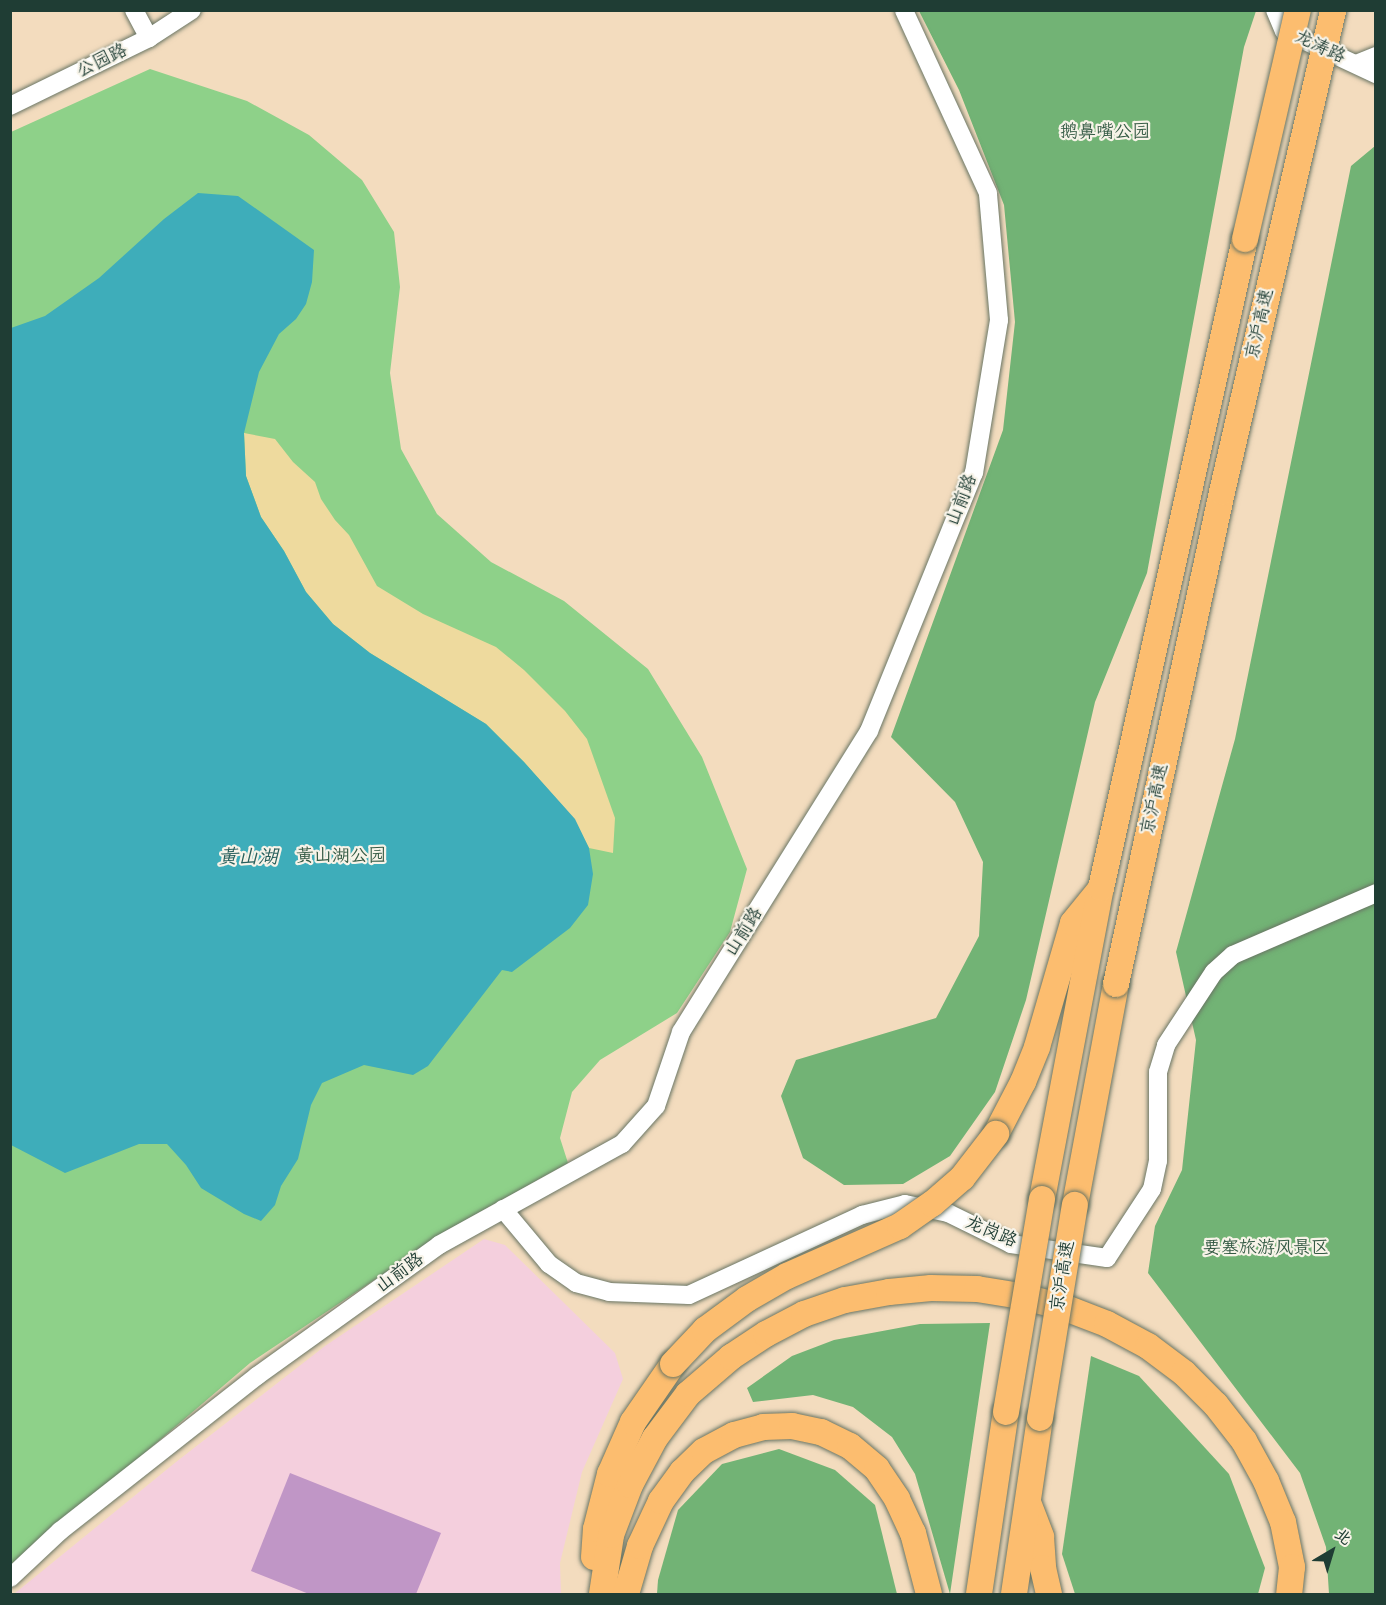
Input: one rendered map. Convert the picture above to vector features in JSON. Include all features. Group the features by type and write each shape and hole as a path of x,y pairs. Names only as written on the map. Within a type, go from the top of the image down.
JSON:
{"highway":[{"name":"京沪高速","path":"979,1594 1006,1412 1042,1199 1067,995 1073,923 1101,888 1189,484 1298,10"},
{"name":"京沪高速","path":"1014,1594 1075,1205 1116,984 1220,503 1333,10"},
{"path":"593,1594 596,1529 604,1490 633,1422 673,1364 705,1330 747,1299 787,1276 900,1226 932,1204 962,1178 996,1134 1067,995"},
{"path":"602,1594 611,1535 630,1485 655,1438 731,1357 766,1334 804,1314 845,1300 910,1290 977,1289 1020,1296 1064,1307 1107,1324 1148,1346 1184,1373 1216,1405 1244,1441 1266,1481 1282,1522 1292,1567 1289,1594"},
{"path":"615,1594 624,1539 641,1491 690,1403 773,1345 809,1326 848,1312 891,1304 976,1302 1017,1308 1059,1320 1101,1336 1141,1357 1175,1383 1207,1414 1233,1448 1254,1486 1270,1525 1279,1569 1276,1594"},
{"path":"626,1594 640,1546 660,1502 682,1472 704,1451 734,1435 763,1427 792,1426 821,1432 850,1446 877,1469 897,1499 913,1533 929,1594"},
{"path":"1028,1501 1041,1537 1043,1568 1049,1594"}],"street":[{"path":"134,10 149,38"},
{"name":"公园路","path":"10,106 149,38 192,10"},
{"name":"山前路","path":"10,1578 60,1531 257,1376 439,1245 622,1144 656,1106 681,1032 868,731 974,473 999,320 988,193 904,10"},
{"name":"龙涛路","path":"1275,10 1284,31 1376,74"},
{"path":"1356,64 1376,56"},
{"name":"龙岗路","path":"503,1209 549,1264 576,1283 609,1293 689,1295 862,1215 905,1204 948,1213 1011,1244 1107,1258 1152,1189 1158,1161 1158,1072 1166,1045 1214,972 1233,955 1376,893"}],"shaded area":[{"path":"484,1239 505,1245 615,1353 623,1379 582,1472 560,1563 561,1594 14,1594 176,1462 325,1346"}],"green space":[{"name":"鹅鼻嘴公园","path":"919,11 1256,11 1244,47 1147,573 1095,702 1026,1000 995,1092 950,1156 903,1184 844,1185 803,1158 781,1096 796,1060 936,1018 979,936 983,862 955,802 891,737 1003,430 1015,322 1004,205 959,90"},
{"name":"黄山湖公园","path":"150,69 247,101 309,135 362,180 394,232 400,287 390,373 401,449 437,514 491,562 564,601 648,669 702,757 747,869 730,932 677,1013 600,1060 572,1092 560,1138 568,1163 455,1226 250,1363 11,1567 11,132"},
{"name":"要塞旅游风景区","path":"1375,146 1375,1594 1329,1594 1326,1547 1300,1473 1148,1273 1155,1226 1182,1170 1196,1040 1176,952 1235,739 1351,166"},
{"path":"990,1323 950,1594 915,1474 892,1437 853,1407 813,1395 753,1402 747,1388 792,1356 834,1340 920,1324"},
{"path":"1091,1356 1139,1376 1229,1474 1265,1568 1258,1594 1075,1594 1062,1554"},
{"path":"779,1449 835,1470 875,1505 897,1594 657,1594 658,1580 678,1510 722,1464"}],"sand":[{"path":"244,433 275,439 293,462 315,482 321,499 335,520 349,535 377,586 423,614 496,647 524,670 565,711 587,739 615,818 613,853 589,848 574,819 524,762 486,724 370,653 333,624 306,592 284,551 261,517 246,476"}],"water":[{"name":"黄山湖","path":"198,193 238,196 314,250 312,282 306,304 296,319 279,334 259,372 244,433 246,476 261,517 284,551 306,592 333,624 370,653 486,724 524,762 575,819 589,848 593,874 588,905 570,928 512,972 502,970 428,1066 413,1075 364,1065 322,1083 311,1105 298,1159 281,1186 275,1205 261,1221 244,1214 201,1188 186,1165 167,1144 139,1144 65,1173 11,1145 11,328 45,316 99,278 164,219"}],"building":[{"path":"290,1473 441,1533 416,1594 309,1594 251,1571"}]}
